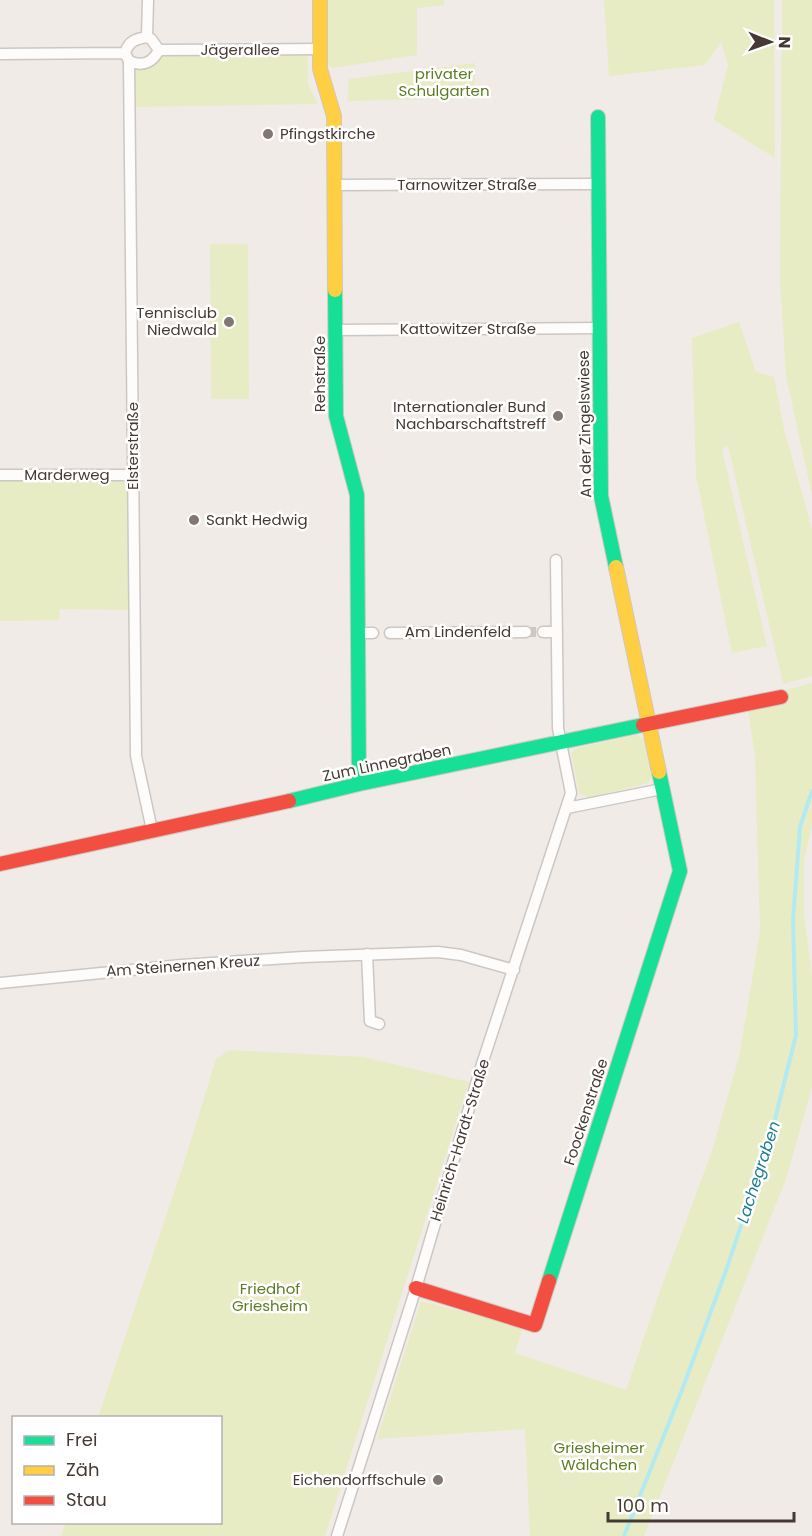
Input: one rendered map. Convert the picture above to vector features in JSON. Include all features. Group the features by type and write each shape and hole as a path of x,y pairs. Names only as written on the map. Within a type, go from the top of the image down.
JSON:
{"street":[{"path":"147,37 148,0"},
{"name":"Rehstraße","path":"320,0 319,61 322,79 334,116 336,416 357,495 359,784"},
{"path":"0,54 127,57 136,64 146,64 159,50 147,37 134,39 127,47 127,57"},
{"name":"Jägerallee","path":"159,50 320,50"},
{"name":"Elsterstraße","path":"127,57 136,756 152,830"},
{"name":"An der Zingelswiese","path":"598,117 601,496 649,725"},
{"name":"Tarnowitzer Straße","path":"335,185 599,184"},
{"name":"Kattowitzer Straße","path":"336,330 600,328"},
{"name":"Marderweg","path":"0,475 133,475"},
{"path":"556,560 558,728 561,743"},
{"name":"Am Lindenfeld","path":"390,633 526,632"},
{"path":"543,632 557,632"},
{"path":"358,633 373,633"},
{"name":"Zum Linnegraben","path":"0,864 309,797 359,784 781,696"},
{"name":"Foockenstraße","path":"416,1288 535,1324 680,871 649,725"},
{"name":"Heinrich-Hardt-Straße","path":"337,1536 416,1288 483,1064 567,808 571,793 561,743"},
{"path":"567,808 662,789"},
{"name":"Am Steinernen Kreuz","path":"0,983 182,965 438,952 461,955 514,970"},
{"path":"367,954 370,1021 378,1024"}],"green space":[{"path":"325,0 444,0 444,5 417,8 417,55 332,68 325,62"},
{"path":"604,0 774,0 775,158 714,120 728,65 721,42 705,65 609,76"},
{"path":"782,0 812,0 812,496 786,375 780,280"},
{"path":"307,52 308,84 318,104 132,107 132,64 159,53"},
{"name":"privater Schulgarten","path":"475,63 475,98 347,101 349,79"},
{"name":"Tennisclub Niedwald","path":"210,244 248,244 249,399 211,399"},
{"path":"739,322 756,372 774,377 784,429 812,529 812,676 783,684 728,446 722,449 767,646 732,653 696,476 692,338"},
{"path":"0,475 133,475 134,610 60,609 59,620 0,621"},
{"name":"Griesheimer Wäldchen","path":"812,683 812,827 804,861 804,915 812,976 812,1087 786,1179 644,1536 530,1536 525,1429 377,1439 421,1301 523,1327 515,1353 626,1390 712,1151 739,1057 760,931 755,758 747,701"},
{"path":"637,735 646,740 654,775 648,783 589,798 579,793 571,753 577,748"},
{"name":"Friedhof Griesheim","path":"230,1050 363,1057 469,1082 325,1536 61,1536 66,1524 222,1524 222,1416 98,1416 184,1163 216,1059"}],"waterway":[{"name":"Lachegraben","path":"624,1536 682,1390 728,1265 772,1131 796,1035 793,920 800,827 812,791"}],"tunnel":[{"path":"526,632 543,632"}],"traffic: fast":[{"path":"598,117 601,496 616,567"},
{"path":"335,290 336,416 357,495 359,784"},
{"path":"289,801 359,784 643,725"},
{"path":"549,1281 680,871 659,772"}],"traffic: slow":[{"path":"320,0 320,69 334,116 335,290"},
{"path":"616,567 659,772"}],"traffic: jam":[{"path":"643,725 781,697"},
{"path":"0,864 289,801"},
{"path":"416,1288 535,1325 549,1281"}],"place":[{"name":"Pfingstkirche","path":"268,134"},
{"name":"Tennisclub Niedwald","path":"229,322"},
{"name":"Internationaler Bund Nachbarschaftstreff","path":"558,416"},
{"name":"Sankt Hedwig","path":"194,520"},
{"name":"Eichendorffschule","path":"438,1480"}]}
